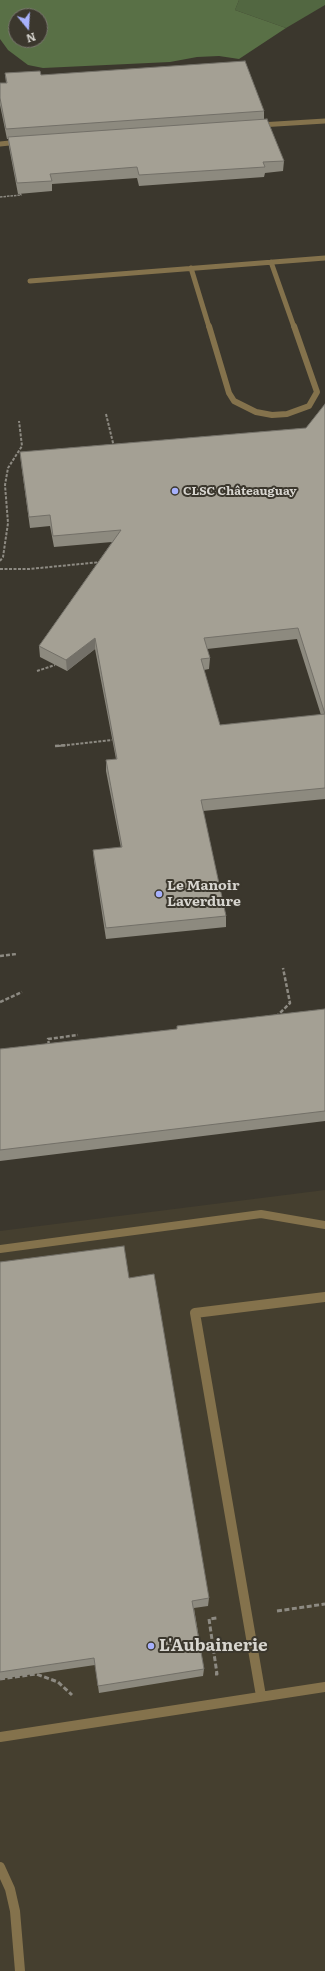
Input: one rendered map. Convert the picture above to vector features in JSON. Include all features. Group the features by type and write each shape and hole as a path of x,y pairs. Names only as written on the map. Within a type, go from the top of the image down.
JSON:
{"street":[{"path":"257,126 325,121"},
{"path":"0,144 22,142"},
{"path":"30,281 325,258"},
{"path":"191,268 229,393 234,401 256,412 272,415 287,414 309,406 317,392 271,262"},
{"path":"0,1249 262,1214 325,1225"},
{"path":"261,1696 196,1313 325,1297"},
{"path":"0,1737 325,1687"},
{"path":"0,1867 10,1889 15,1911 20,1971"}],"path":[{"path":"0,197 22,195 20,194"},
{"path":"106,414 114,450"},
{"path":"0,561 4,557 8,523 5,485 8,468 22,446 19,421"},
{"path":"0,568 29,569 107,562"},
{"path":"37,672 55,665"},
{"path":"55,746 112,740"},
{"path":"0,956 18,954"},
{"path":"277,1021 276,1017 290,1003 283,968"},
{"path":"0,1002 22,992"},
{"path":"49,1046 48,1039 78,1036"},
{"path":"274,1612 325,1604"},
{"path":"210,1675 217,1674 209,1619 219,1618"},
{"path":"0,1679 36,1674 58,1682 70,1695 77,1695"}],"shaded area":[{"path":"325,1190 325,1971 0,1971 0,1231"}],"green space":[{"path":"0,0 239,0 235,10 286,28 239,59 219,56 197,57 170,62 43,68 28,65 8,50 0,39"},
{"path":"239,0 325,0 325,5 286,28 235,10"}],"building":[{"path":"245,61 264,111 6,129 0,98 0,83 7,83 5,73 40,71 41,75"},
{"path":"267,119 284,161 263,162 265,167 139,175 137,167 50,174 52,181 17,183 8,137"},
{"path":"325,404 325,714 325,788 201,800 226,916 106,928 93,850 122,847 106,760 117,759 95,638 66,660 39,646 121,530 53,536 50,515 29,517 20,452 306,428","holes":["298,628 325,714 220,725 201,659 210,658 204,638"]},
{"path":"325,1009 325,1111 0,1150 0,1049 177,1029 177,1026"},
{"path":"124,1246 129,1278 154,1274 209,1598 192,1601 204,1669 98,1686 94,1658 0,1672 0,1262"}],"place":[{"name":"CLSC Châteauguay","path":"175,491"},
{"name":"Le Manoir Laverdure","path":"159,894"},
{"name":"L'Aubainerie","path":"151,1646"}]}
